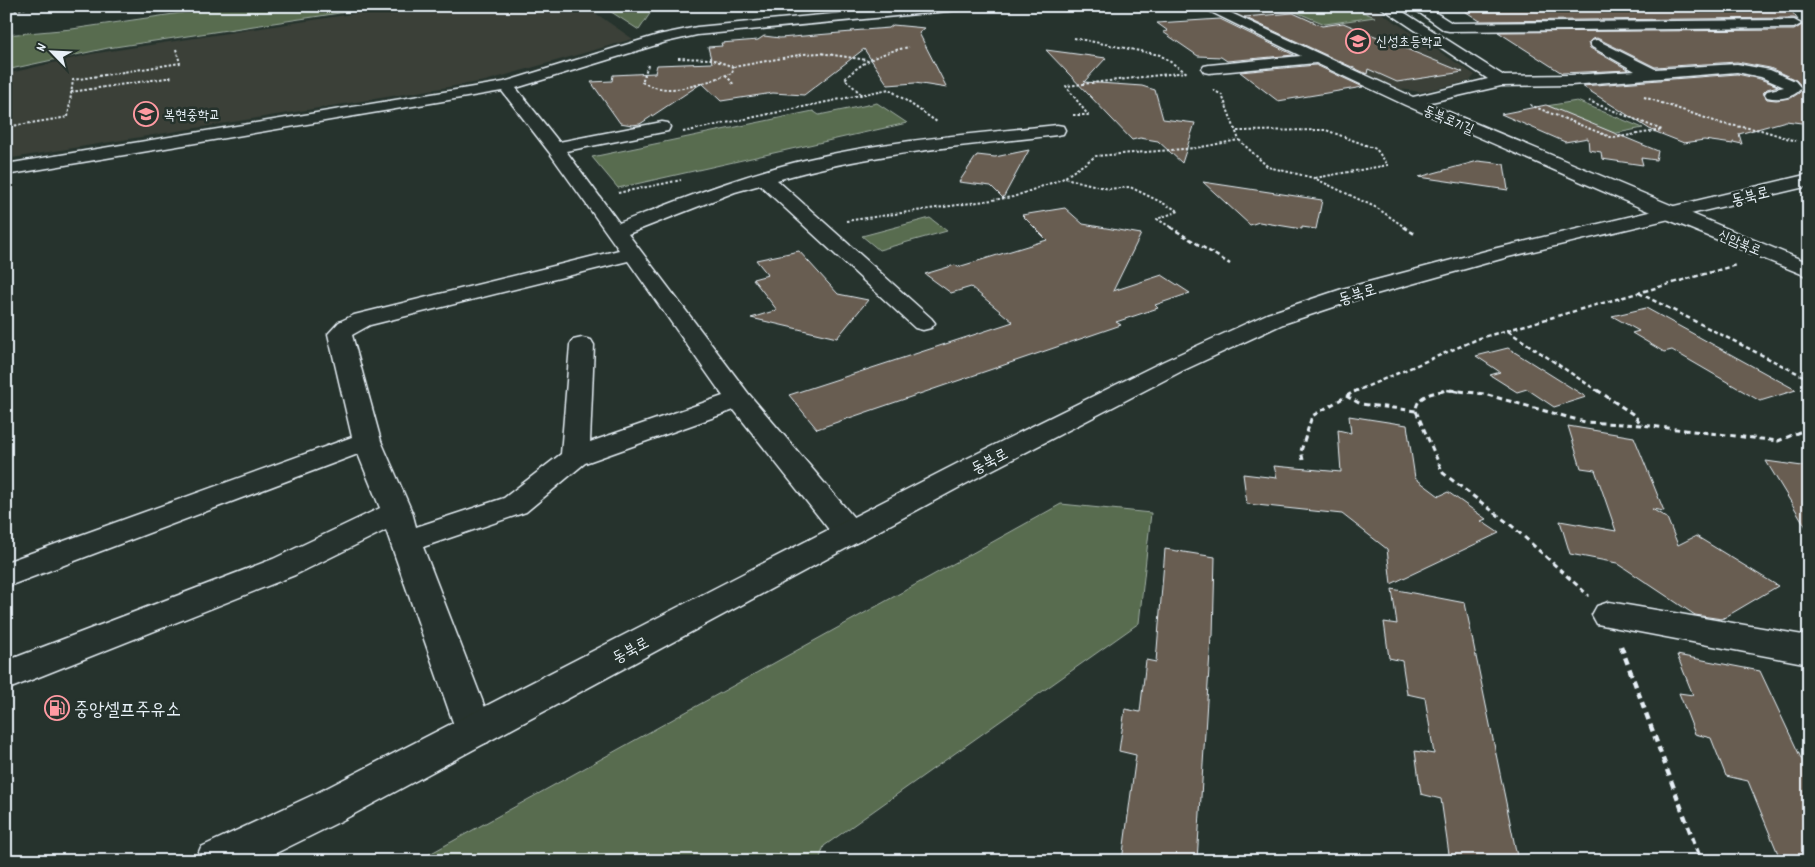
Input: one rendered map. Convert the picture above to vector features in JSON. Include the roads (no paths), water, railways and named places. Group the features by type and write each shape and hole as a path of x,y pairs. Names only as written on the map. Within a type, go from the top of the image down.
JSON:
{"street":[{"path":"6,170 506,86 663,38 696,31 959,6"},
{"path":"1205,6 1411,102"},
{"path":"1385,6 1501,82"},
{"path":"1416,6 1449,27 1652,26 1798,19"},
{"path":"1617,10 1652,26"},
{"path":"1771,11 1798,19 1809,30"},
{"path":"1597,44 1650,73"},
{"path":"1208,68 1319,59"},
{"name":"동북로71길","path":"1411,102 1501,82 1571,80 1737,68 1765,72 1790,84 1793,88 1788,92 1773,94"},
{"path":"506,86 555,148 739,399 849,533"},
{"name":"동북로71길","path":"1411,102 1671,214"},
{"path":"555,148 670,130"},
{"path":"615,232 728,188 811,164 915,146 1057,130"},
{"path":"764,178 923,323"},
{"name":"동북로","path":"216,861 329,807 849,533 1165,370 1275,319 1350,294 1504,252 1809,180"},
{"name":"신암북로","path":"1671,214 1809,271"},
{"path":"475,731 401,527 367,441 340,334 343,330 362,320 633,253"},
{"path":"576,457 582,344"},
{"path":"6,676 284,567 401,527 515,505 576,457 739,399"},
{"path":"6,574 367,441"},
{"path":"1609,615 1809,650"}],"place":[{"name":"신성초등학교","path":"1358,41"},
{"name":"복현중학교","path":"146,114"},
{"name":"중앙셀프주유소","path":"57,708"}]}
